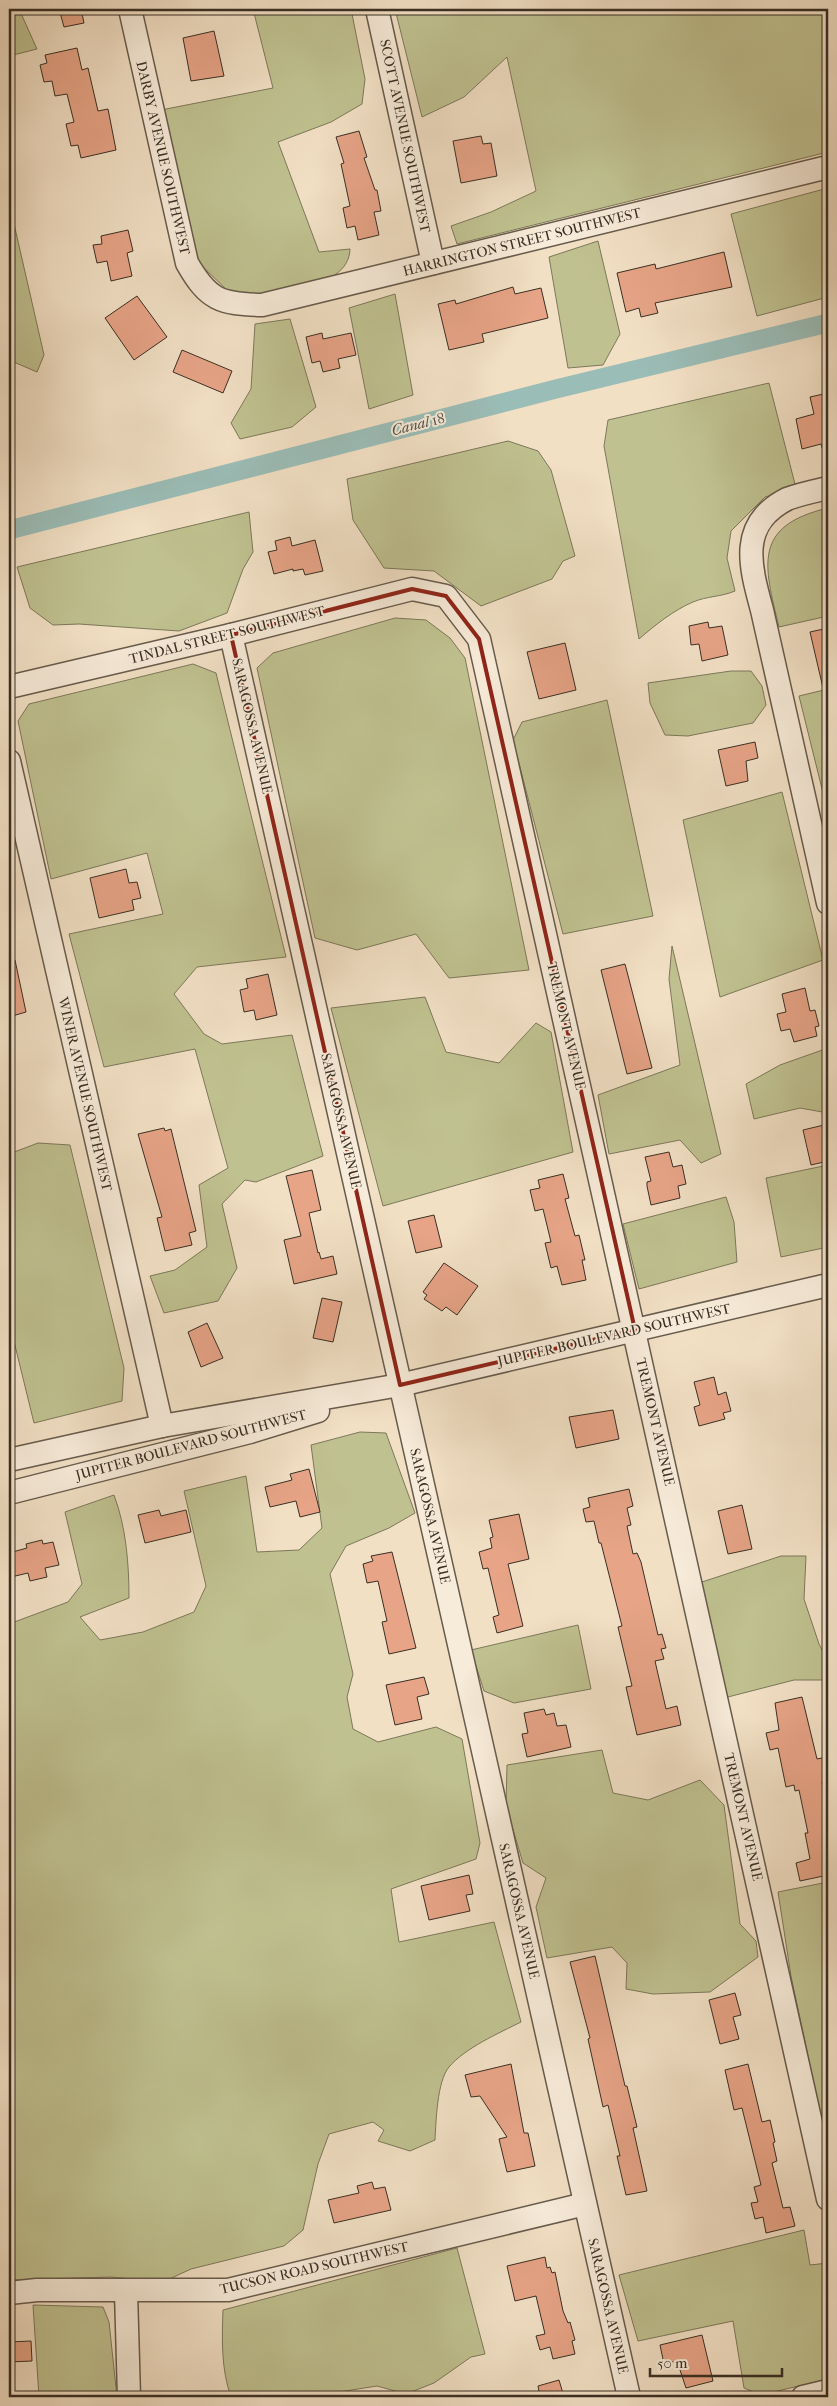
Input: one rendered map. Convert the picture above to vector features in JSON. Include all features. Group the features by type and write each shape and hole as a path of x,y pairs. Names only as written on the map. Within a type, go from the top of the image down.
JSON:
{"street":[{"name":"DARBY AVENUE SOUTHWEST","path":"130,9 187,263 199,284 215,297"},
{"name":"SCOTT AVENUE SOUTHWEST","path":"377,9 433,263"},
{"name":"HARRINGTON STREET SOUTHWEST","path":"215,297 232,304 262,305 828,167"},
{"path":"828,488 788,499 764,516 751,539 751,572 762,610 828,903"},
{"name":"TINDAL STREET SOUTHWEST","path":"9,687 231,635 412,589 446,596"},
{"name":"TREMONT AVENUE","path":"446,596 479,639 828,2199"},
{"name":"SARAGOSSA AVENUE","path":"231,635 629,2397"},
{"name":"WINER AVENUE SOUTHWEST","path":"9,761 162,1426"},
{"name":"JUPITER BOULEVARD SOUTHWEST","path":"9,1460 162,1426 400,1385 828,1285"},
{"name":"JUPITER BOULEVARD SOUTHWEST","path":"9,1493 250,1432 400,1385"},
{"name":"TUCSON ROAD SOUTHWEST","path":"9,2292 37,2290 126,2292 228,2290 584,2204"},
{"path":"126,2292 129,2397"},
{"path":"803,2397 828,2391"}],"highlighted area":[{"path":"412,589 446,596 479,639 635,1330 400,1385 231,635"}],"green space":[{"path":"9,9 19,9 37,49 9,56"},
{"path":"253,9 351,9 365,79 362,104 331,122 278,142 319,252 350,249 346,264 336,274 302,288 232,295 199,263 161,110 273,88"},
{"path":"395,9 828,9 828,152 457,244 451,226 491,212 536,191 507,57 464,97 422,117"},
{"path":"828,188 828,297 757,316 731,214"},
{"path":"9,202 44,355 37,372 9,360"},
{"path":"598,241 620,334 603,365 568,368 549,257"},
{"path":"395,294 413,395 369,409 349,308"},
{"path":"290,319 316,407 292,427 240,439 231,423 251,389 255,324"},
{"path":"769,383 796,488 765,497 731,531 727,558 735,591 698,600 686,605 665,618 639,639 604,446 608,420"},
{"path":"508,441 538,451 551,470 575,556 563,561 552,579 481,606 434,571 384,568 353,520 347,479"},
{"path":"828,508 828,616 779,627 770,585 769,551 775,537 786,525 803,516"},
{"path":"249,512 253,552 243,569 227,613 179,631 79,624 53,625 30,608 17,567"},
{"path":"395,618 426,620 450,638 465,658 529,970 449,978 416,934 357,950 315,938 257,668 273,653"},
{"path":"193,664 216,673 286,957 197,967 174,994 204,1034 222,1044 292,1035 323,1156 256,1182 245,1180 222,1204 237,1268 218,1301 164,1313 150,1276 175,1270 207,1247 199,1185 228,1168 195,1049 104,1067 69,934 163,914 147,853 51,879 18,721 29,704"},
{"path":"731,671 751,671 762,686 766,705 753,723 688,736 665,735 650,703 648,683"},
{"path":"828,689 828,813 799,696"},
{"path":"607,700 653,916 563,934 513,740 522,722"},
{"path":"782,792 823,960 720,997 683,820"},
{"path":"672,946 721,1154 701,1163 680,1140 609,1154 598,1095 680,1065 669,979"},
{"path":"425,997 446,1052 499,1063 536,1023 551,1032 573,1152 383,1206 331,1008"},
{"path":"828,1048 828,1113 800,1108 754,1119 746,1084 780,1065"},
{"path":"38,1143 70,1145 124,1368 122,1401 34,1423 9,1321 9,1154"},
{"path":"828,1165 828,1247 781,1257 766,1178"},
{"path":"726,1197 734,1222 737,1262 639,1289 623,1224"},
{"path":"360,1432 386,1433 415,1513 389,1528 346,1546 330,1574 353,1674 347,1697 353,1729 378,1742 436,1727 462,1739 480,1843 476,1859 391,1889 399,1942 494,1922 521,2022 473,2047 449,2067 445,2073 440,2092 435,2140 410,2151 378,2141 384,2130 373,2122 329,2134 318,2164 303,2230 284,2246 191,2269 163,2282 111,2277 9,2280 9,1624 68,1602 82,1584 65,1512 114,1495 126,1545 129,1598 80,1617 100,1640 143,1632 194,1612 206,1586 184,1491 246,1476 257,1552 299,1550 322,1528 311,1445"},
{"path":"781,1556 806,1556 804,1599 819,1644 828,1661 828,1680 794,1680 724,1698 699,1583"},
{"path":"578,1625 591,1689 514,1703 484,1691 471,1650"},
{"path":"602,1750 613,1793 648,1800 700,1780 724,1805 740,1924 756,1941 758,1957 710,1992 653,1994 626,1989 627,1963 612,1947 547,1958 536,1907 546,1878 523,1863 506,1806 507,1765"},
{"path":"828,1882 828,2151 791,1976 778,1892"},
{"path":"804,2230 810,2265 828,2263 828,2379 761,2395 744,2388 733,2321 638,2341 619,2275"},
{"path":"457,2248 485,2354 471,2357 434,2383 406,2394 377,2386 307,2397 231,2397 225,2376 222,2343 223,2310"},
{"path":"33,2305 103,2307 109,2322 117,2397 39,2397"}],"building":[{"path":"59,9 81,9 84,23 64,27"},
{"path":"214,31 224,76 191,81 183,38"},
{"path":"77,48 82,70 88,68 98,111 108,109 116,150 81,158 78,145 71,146 66,124 74,122 67,94 55,96 52,81 44,82 40,65 47,63 45,55"},
{"path":"359,131 367,157 364,158 375,190 377,190 381,211 374,212 379,235 358,240 355,226 347,228 343,208 350,206 341,164 344,163 336,137"},
{"path":"481,136 483,144 491,143 497,176 461,183 453,141"},
{"path":"128,230 133,251 127,253 132,276 111,281 107,261 97,263 93,245 102,244 101,236"},
{"path":"724,252 732,287 655,303 658,313 641,317 639,308 626,312 617,273 655,264 656,269"},
{"path":"513,287 515,294 541,288 548,318 482,334 484,342 449,350 438,304 455,300 456,304"},
{"path":"137,296 167,337 134,360 105,318"},
{"path":"322,333 323,339 351,333 356,355 338,359 340,368 323,372 320,361 312,363 306,337"},
{"path":"182,350 232,371 223,393 173,372"},
{"path":"828,393 828,450 823,451 821,444 802,449 796,419 814,414 810,397"},
{"path":"290,537 292,546 315,540 323,571 305,575 303,569 293,571 293,569 274,574 268,552 277,550 275,541"},
{"path":"708,622 709,628 722,626 728,655 702,661 699,644 691,645 689,626"},
{"path":"828,628 828,687 823,688 810,632"},
{"path":"565,643 576,690 539,699 527,652"},
{"path":"755,742 758,758 746,761 748,781 726,786 718,750"},
{"path":"126,869 129,883 137,882 141,898 132,900 134,910 99,918 90,878"},
{"path":"15,960 26,1012 9,1017 9,961"},
{"path":"625,964 652,1068 627,1074 601,970"},
{"path":"268,974 277,1015 256,1020 254,1010 244,1012 240,990 248,988 246,979"},
{"path":"805,988 810,1011 815,1010 819,1026 815,1027 817,1036 794,1042 790,1029 781,1031 777,1014 786,1012 782,994"},
{"path":"824,1125 828,1143 828,1161 811,1165 803,1130"},
{"path":"164,1128 165,1131 171,1129 196,1231 189,1233 192,1245 165,1251 157,1218 162,1217 138,1134"},
{"path":"669,1152 673,1167 682,1165 686,1184 678,1186 680,1198 651,1205 647,1182 651,1181 645,1157"},
{"path":"312,1170 321,1210 309,1213 318,1253 321,1259 333,1256 337,1274 294,1284 284,1240 301,1236 286,1176"},
{"path":"563,1174 569,1198 565,1199 575,1236 579,1235 585,1260 582,1260 586,1280 562,1285 557,1266 551,1268 545,1243 551,1242 543,1209 535,1211 530,1190 540,1188 538,1180"},
{"path":"434,1215 442,1247 416,1253 408,1221"},
{"path":"444,1263 478,1286 457,1315 446,1307 442,1311 424,1299 427,1295 423,1292"},
{"path":"322,1298 342,1302 333,1342 313,1338"},
{"path":"207,1323 223,1358 201,1367 188,1332"},
{"path":"714,1377 718,1395 726,1392 731,1411 723,1413 725,1419 699,1426 694,1407 700,1405 694,1382"},
{"path":"613,1410 619,1439 576,1448 569,1417"},
{"path":"309,1469 320,1512 300,1517 296,1501 270,1507 265,1487 292,1480 290,1474"},
{"path":"629,1489 633,1506 627,1508 631,1525 627,1526 633,1554 637,1553 641,1562 658,1635 662,1634 666,1648 661,1649 664,1659 655,1661 666,1709 677,1706 681,1725 637,1735 626,1687 632,1686 618,1627 622,1626 594,1521 586,1522 583,1509 590,1507 588,1498"},
{"path":"742,1505 752,1549 728,1554 718,1511"},
{"path":"159,1510 161,1516 186,1510 191,1532 145,1543 138,1515"},
{"path":"519,1514 529,1559 508,1564 523,1626 497,1633 493,1617 499,1615 488,1568 483,1569 479,1552 492,1548 490,1538 493,1537 489,1520"},
{"path":"42,1540 43,1544 53,1542 59,1565 45,1568 47,1577 30,1581 28,1573 11,1577 9,1553 27,1548 26,1544"},
{"path":"392,1552 416,1648 389,1654 382,1622 387,1621 378,1581 367,1583 363,1564 373,1561 371,1556"},
{"path":"424,1677 429,1694 417,1697 422,1719 395,1725 386,1685"},
{"path":"802,1697 817,1759 827,1757 828,1781 822,1782 828,1809 828,1875 800,1881 796,1863 810,1859 805,1833 808,1833 799,1790 795,1791 794,1785 786,1787 778,1748 770,1750 766,1733 779,1730 775,1703"},
{"path":"544,1709 546,1715 554,1713 557,1726 566,1725 571,1747 527,1757 522,1734 528,1733 524,1713"},
{"path":"469,1875 473,1894 466,1895 470,1911 429,1920 421,1886"},
{"path":"595,1956 625,2086 627,2086 637,2127 633,2128 647,2191 626,2195 617,2156 620,2156 608,2105 603,2107 588,2039 590,2038 570,1962"},
{"path":"735,1993 741,2015 733,2017 739,2039 720,2044 709,2000"},
{"path":"511,2064 524,2133 528,2133 535,2166 507,2172 499,2139 507,2137 480,2096 471,2097 465,2075"},
{"path":"748,2064 762,2122 770,2120 777,2161 772,2163 783,2208 790,2207 795,2226 766,2233 763,2217 755,2219 751,2203 758,2202 754,2187 761,2185 742,2108 734,2110 725,2070"},
{"path":"372,2182 374,2189 385,2187 391,2210 334,2223 328,2200 359,2193 357,2186"},
{"path":"545,2257 547,2268 550,2267 552,2273 555,2272 563,2311 568,2323 570,2322 575,2340 572,2341 575,2354 553,2359 550,2347 540,2350 536,2336 545,2334 536,2296 515,2301 507,2266"},
{"path":"702,2335 713,2381 686,2388 677,2361 664,2364 660,2345"},
{"path":"31,2341 32,2361 9,2362 9,2342"},
{"path":"559,2380 564,2397 540,2397 538,2386"}],"waterway":[{"name":"Canal 18","path":"9,530 556,389 828,323"}]}
